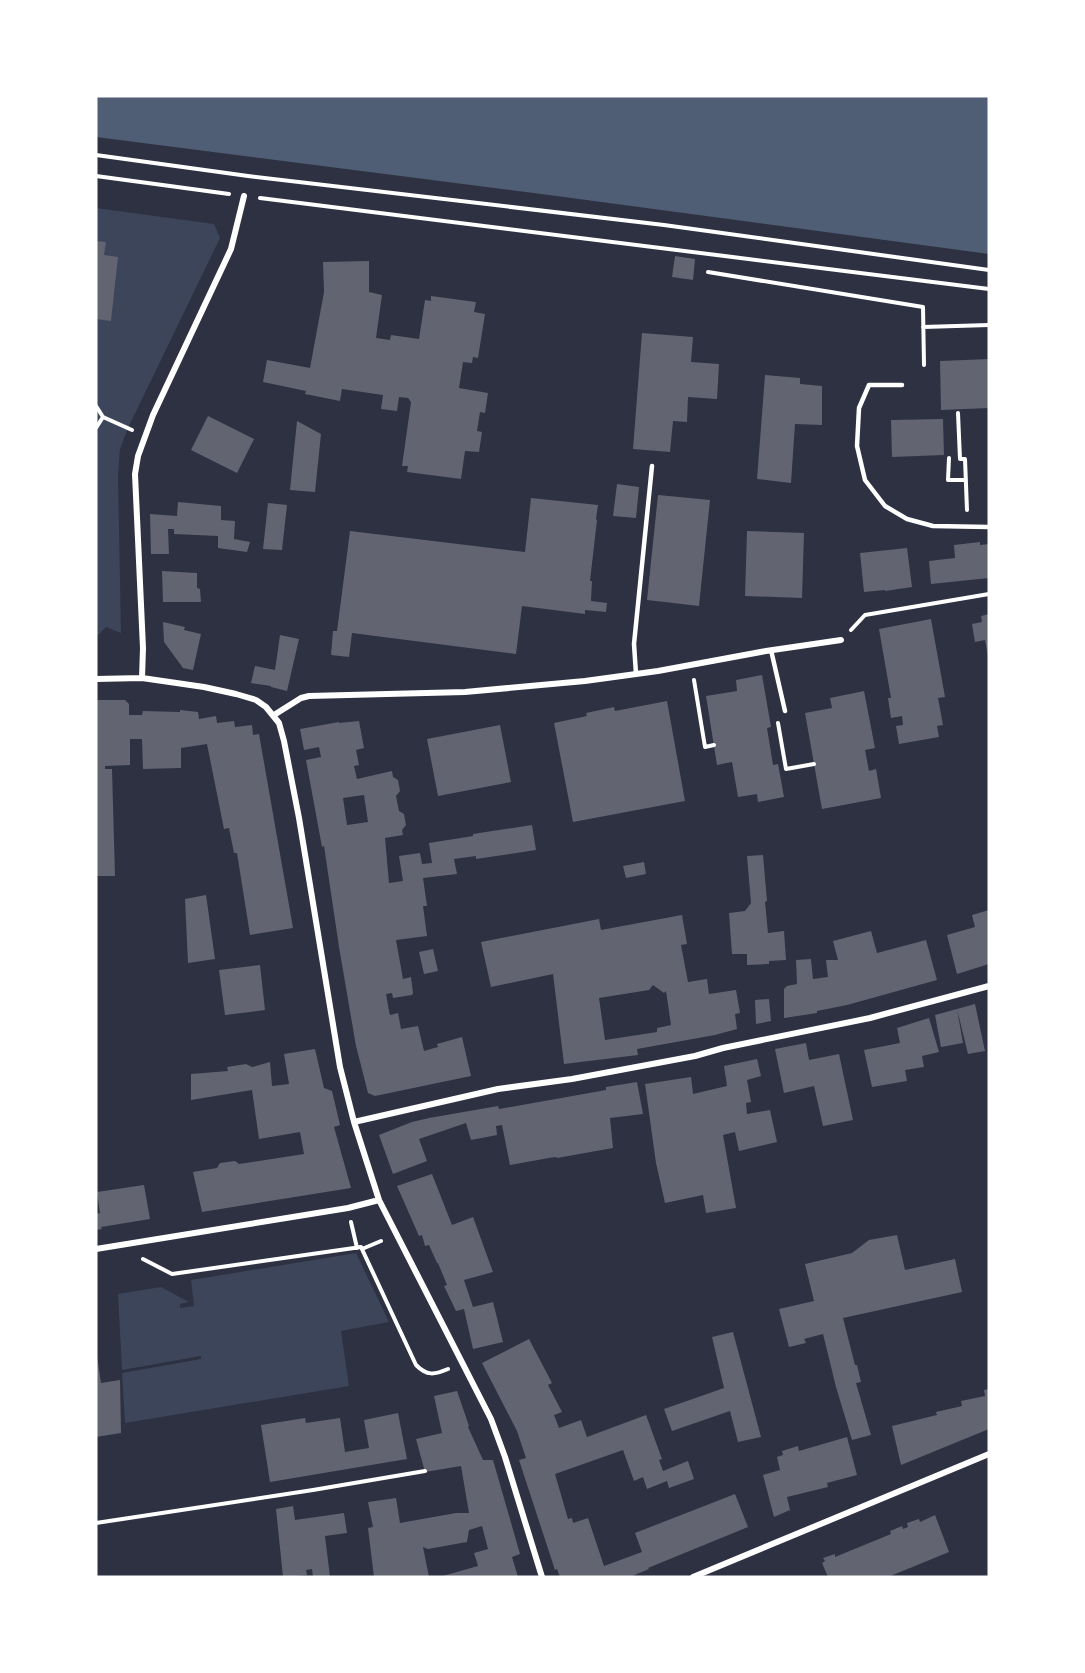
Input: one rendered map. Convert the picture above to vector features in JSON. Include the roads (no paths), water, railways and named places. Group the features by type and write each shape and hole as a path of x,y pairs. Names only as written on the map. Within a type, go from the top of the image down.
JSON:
{"street":[{"path":"142,678 143,648 135,474 138,456 153,415 231,249 244,196"},
{"path":"274,716 301,698 309,696 465,692 585,681 841,640"},
{"path":"96,679 142,678 236,694 256,700 266,707 279,723 300,826 340,1067 354,1122 379,1200 491,1419 505,1456 542,1577"},
{"path":"354,1122 498,1089 572,1079 695,1056 723,1048 870,1018 989,986"},
{"path":"96,1249 348,1208 379,1200"},
{"path":"693,1577 989,1454"}],"lane":[{"path":"902,385 869,385 859,408 857,446 865,480 885,506 908,519 933,526 989,526"},
{"path":"636,674 633,644 651,466"},
{"path":"771,650 785,711"}]}
